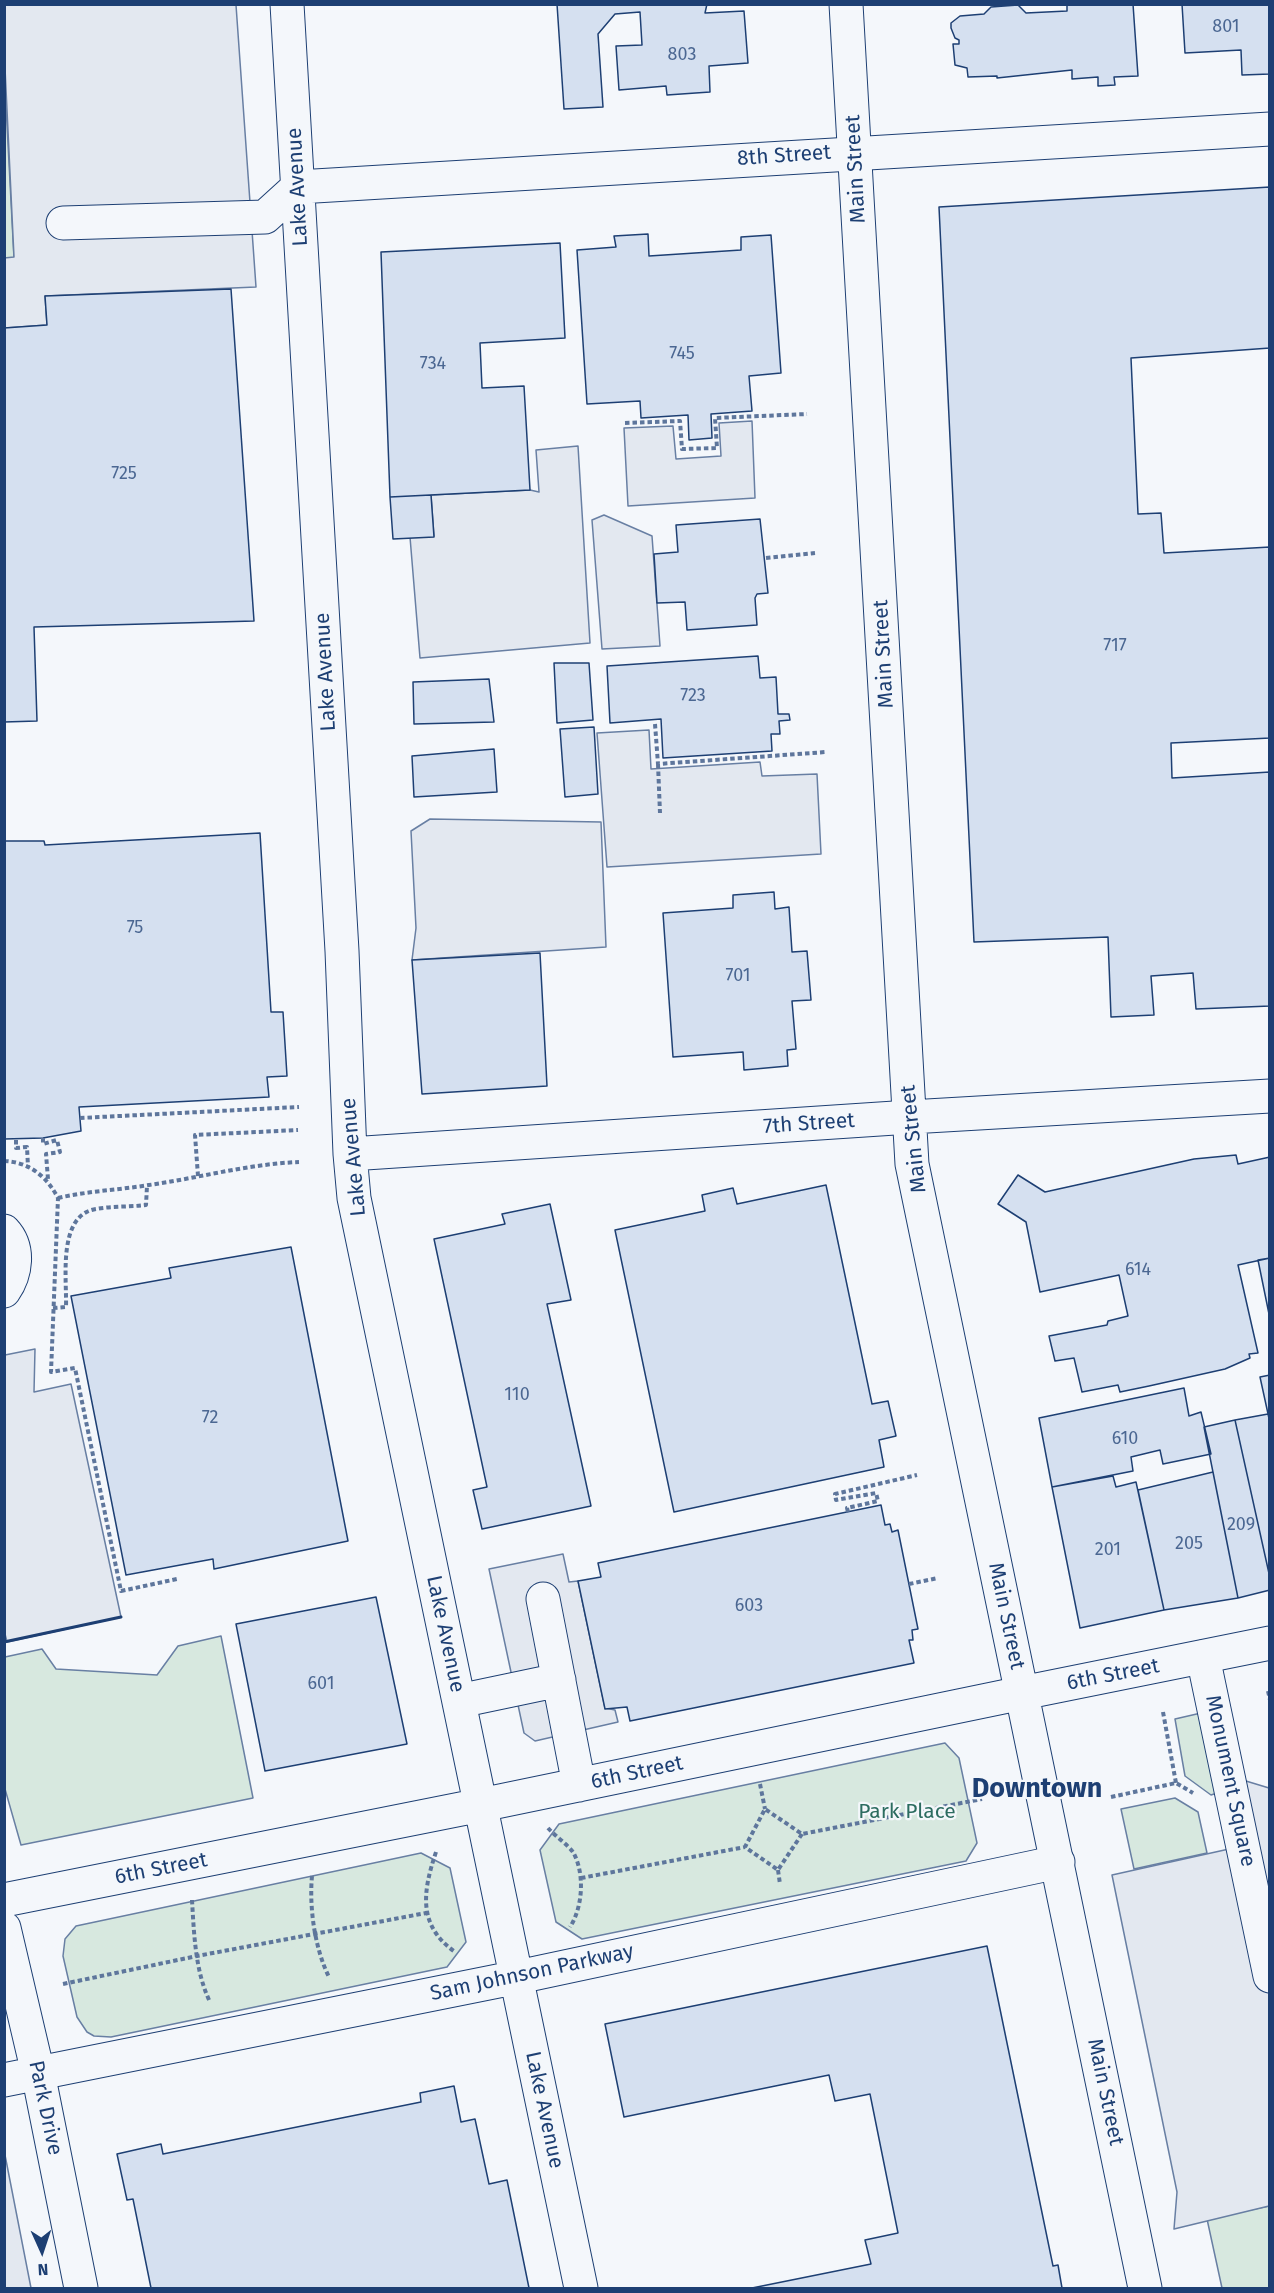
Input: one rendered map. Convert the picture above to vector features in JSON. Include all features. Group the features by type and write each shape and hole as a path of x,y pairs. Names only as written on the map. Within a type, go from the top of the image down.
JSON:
{"street":[{"name":"Lake Avenue","path":"287,4 341,927 350,1154 357,1212 518,1977 581,2289"},
{"name":"Main Street","path":"846,4 913,1168 1145,2289"},
{"name":"8th Street","path":"298,187 1269,129"},
{"path":"63,223 265,217 298,187"},
{"name":"7th Street","path":"350,1154 1269,1096"},
{"path":"4,1231 15,1258 11,1281 4,1291"},
{"path":"543,1599 579,1785"},
{"name":"6th Street","path":"4,1900 481,1806 1269,1643"},
{"name":"Monument Square","path":"1203,1657 1269,1976"},
{"path":"459,1701 559,1680"},
{"name":"Sam Johnson Parkway","path":"4,2080 518,1977 1058,1862"},
{"name":"Park Drive","path":"4,1928 38,2073 81,2289"}],"path":[{"path":"625,423 680,421 682,449 717,448 715,418 807,414"},
{"path":"766,558 815,553"},
{"path":"655,724 660,813"},
{"path":"658,764 826,752"},
{"path":"80,1118 299,1107"},
{"path":"198,1176 195,1135 298,1130"},
{"path":"43,1138 43,1144 57,1140 60,1152 46,1154 48,1180 58,1198 51,1372 75,1368 121,1591 177,1579"},
{"path":"16,1140 16,1148 27,1147 28,1167"},
{"path":"4,1161 28,1167 48,1180"},
{"path":"58,1198 96,1190 147,1186 267,1163 299,1162"},
{"path":"53,1308 66,1307 68,1239 72,1226 80,1216 93,1209 146,1205 147,1186"},
{"path":"848,1512 847,1508 878,1502 876,1493 836,1500 835,1494 918,1475"},
{"path":"909,1584 938,1578"},
{"path":"1268,1691 1269,1700"},
{"path":"1111,1797 1176,1783 1163,1712"},
{"path":"745,1847 765,1809 759,1779"},
{"path":"765,1809 802,1834 982,1799"},
{"path":"543,1824 573,1852 580,1878 580,1902 572,1926 564,1933"},
{"path":"580,1878 745,1847 778,1870 802,1834"},
{"path":"438,1845 428,1878 426,1913 446,1945 459,1955"},
{"path":"313,1868 310,1896 322,1964 332,1984"},
{"path":"192,1894 197,1956 204,1989 213,2009"},
{"path":"63,1984 426,1913"}],"green space":[{"path":"4,68 14,258 4,258"},
{"path":"221,1636 253,1798 21,1845 5,1789 5,1657 42,1649 56,1669 157,1675 178,1646"},
{"path":"1201,1713 1217,1793 1211,1795 1185,1776 1175,1719"},
{"name":"Park Place","path":"945,1743 959,1758 977,1843 966,1861 582,1939 556,1922 540,1850 559,1824"},
{"path":"1175,1798 1198,1812 1207,1853 1134,1869 1121,1809"},
{"path":"421,1853 450,1868 466,1942 447,1967 111,2037 94,2036 87,2032 77,2017 63,1956 65,1939 76,1926"},
{"path":"1269,2206 1269,2288 1222,2288 1207,2219"}],"shaded area":[{"path":"5,5 236,5 256,287 45,296 47,325 5,328 4,258 14,257 5,68"},
{"path":"752,421 755,498 628,506 624,428 673,426 676,459 721,456 719,423"},
{"path":"578,446 590,643 420,658 410,537 434,536 431,495 530,490 539,492 536,450"},
{"path":"604,515 652,536 660,646 602,649 592,520"},
{"path":"649,730 651,769 760,762 762,776 817,774 821,854 607,867 597,733"},
{"path":"430,819 601,822 606,947 412,960 416,928 411,831"},
{"path":"35,1349 34,1392 71,1384 121,1617 7,1642 4,1630 5,1355"},
{"path":"563,1554 569,1582 578,1581 605,1708 615,1710 618,1722 535,1741 524,1733 489,1569"},
{"path":"1213,1771 1269,1788 1269,2206 1174,2229 1177,2192 1112,1875 1229,1849"},
{"path":"5,2155 31,2288 5,2288"}],"building":[{"path":"557,4 707,4 705,13 744,11 748,63 709,66 710,92 667,95 666,86 619,90 616,46 642,45 640,12 615,14 598,34 603,107 564,109"},
{"path":"1067,4 1133,4 1138,76 1114,77 1115,85 1098,86 1098,77 1072,79 1072,70 997,78 997,76 968,77 967,68 955,65 953,44 959,44 959,40 955,38 951,23 960,16 984,14 991,7 1018,5 1026,13 1067,11"},
{"path":"1182,4 1270,4 1270,74 1242,75 1241,50 1185,53"},
{"path":"1270,187 1270,348 1131,358 1138,514 1161,513 1164,553 1270,547 1270,738 1171,743 1172,778 1270,772 1270,1006 1196,1009 1193,973 1151,976 1154,1015 1111,1017 1108,937 974,942 939,207"},
{"path":"648,234 649,256 741,250 741,237 771,235 781,373 749,376 752,411 711,414 712,438 689,440 688,415 641,418 640,401 587,404 577,250 616,247 614,236"},
{"path":"560,243 565,338 480,343 482,388 524,386 530,490 390,497 381,252"},
{"path":"231,289 254,621 34,627 37,721 4,722 4,328 47,325 45,296"},
{"path":"431,495 434,537 393,539 390,497"},
{"path":"760,519 768,593 757,594 755,598 757,625 687,630 685,602 657,603 654,554 678,552 676,525"},
{"path":"758,656 760,678 776,677 778,714 789,714 790,720 779,721 780,734 771,734 772,751 663,758 661,719 610,723 607,666"},
{"path":"554,663 589,663 593,720 557,723"},
{"path":"489,679 494,722 414,724 413,682"},
{"path":"594,727 598,794 565,797 560,729"},
{"path":"494,749 497,792 414,797 412,756"},
{"path":"260,833 271,1012 283,1012 287,1076 267,1077 269,1097 79,1107 81,1131 43,1138 4,1139 4,841 44,841 45,845"},
{"path":"774,892 775,909 789,907 792,952 807,951 811,1000 792,1001 796,1049 787,1050 788,1066 744,1070 743,1052 673,1057 663,913 733,908 733,895"},
{"path":"540,953 547,1086 422,1094 412,960"},
{"path":"1236,1155 1238,1164 1270,1157 1270,1258 1238,1265 1258,1353 1249,1354 1250,1358 1225,1369 1149,1386 1120,1392 1118,1385 1082,1392 1074,1358 1055,1361 1049,1336 1107,1325 1108,1321 1128,1316 1119,1275 1040,1292 1026,1222 998,1204 1018,1175 1045,1192 1194,1159"},
{"path":"826,1185 872,1404 888,1401 896,1436 879,1440 884,1467 674,1512 615,1230 705,1211 702,1195 733,1188 737,1204"},
{"path":"550,1204 571,1300 547,1304 591,1506 482,1529 473,1490 487,1487 434,1239 505,1224 502,1214"},
{"path":"291,1247 348,1541 214,1569 213,1559 126,1575 71,1296 171,1278 169,1268"},
{"path":"1270,1258 1270,1314 1269,1314 1258,1260"},
{"path":"1270,1375 1270,1423 1260,1377"},
{"path":"1184,1388 1189,1416 1201,1412 1211,1454 1163,1464 1160,1450 1131,1457 1133,1471 1052,1487 1039,1418"},
{"path":"1268,1414 1270,1423 1270,1578 1235,1420"},
{"path":"1235,1420 1270,1578 1270,1590 1238,1598 1204,1427"},
{"path":"1213,1472 1238,1598 1164,1610 1138,1490"},
{"path":"1113,1476 1116,1487 1136,1482 1164,1610 1080,1628 1052,1487"},
{"path":"881,1505 885,1525 890,1524 892,1532 898,1530 918,1629 912,1630 913,1640 909,1640 914,1663 630,1721 627,1707 605,1709 578,1581 601,1577 598,1563"},
{"path":"376,1597 407,1744 265,1771 236,1624"},
{"path":"987,1946 1053,2266 1058,2265 1062,2288 752,2288 871,2264 865,2240 898,2233 870,2094 835,2101 829,2075 624,2117 605,2024"},
{"path":"454,2086 461,2122 475,2119 489,2184 507,2180 529,2288 151,2288 133,2199 127,2200 117,2154 161,2144 163,2154 421,2102 420,2093"}],"wall":[{"path":"4,1642 121,1617"}],"district":[{"name":"Downtown","path":"1037,1789"}]}
